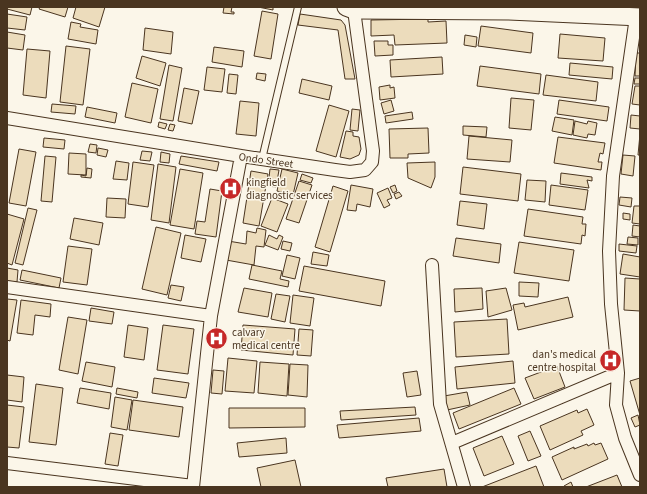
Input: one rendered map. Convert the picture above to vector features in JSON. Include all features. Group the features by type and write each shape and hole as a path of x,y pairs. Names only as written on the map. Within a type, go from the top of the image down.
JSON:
{"street":[{"name":"Ondo Street","path":"7,118 350,172 365,170 372,162 373,151 350,9"},
{"path":"350,9 508,9 638,17 613,176 609,251 611,304 618,373 616,405 625,438 640,475"},
{"path":"7,463 193,486 211,316 241,156"},
{"path":"432,265 440,404 464,487"},
{"path":"7,287 211,316"},
{"path":"452,443 618,373"}],"lane":[{"path":"262,159 298,7"}],"building":[{"path":"7,7 32,7 30,15 7,9"},
{"path":"40,7 68,7 65,17 39,9"},
{"path":"76,7 105,7 99,27 73,18"},
{"path":"224,7 232,7 231,12 234,12 234,14 223,13"},
{"path":"258,7 273,7 273,10"},
{"path":"262,11 278,14 271,59 254,56"},
{"path":"7,14 27,17 25,30 7,28"},
{"path":"300,14 341,20 345,25 355,79 345,79 338,30 298,25"},
{"path":"428,19 428,22 446,21 447,43 395,45 394,35 371,36 371,20"},
{"path":"71,22 81,24 80,27 98,30 96,44 68,39"},
{"path":"481,26 533,33 531,53 478,46"},
{"path":"145,28 173,32 171,54 143,50"},
{"path":"7,32 25,35 23,50 7,48"},
{"path":"560,34 605,38 603,61 558,58"},
{"path":"465,35 477,37 476,47 464,45"},
{"path":"374,41 388,41 388,45 393,45 393,55 375,56"},
{"path":"66,46 90,49 83,105 60,102"},
{"path":"214,47 244,51 242,67 212,62"},
{"path":"27,49 50,51 46,98 23,95"},
{"path":"636,53 640,53 640,76 635,76"},
{"path":"142,56 166,63 160,86 136,78"},
{"path":"442,57 443,74 391,77 390,60"},
{"path":"570,63 613,67 612,79 569,75"},
{"path":"169,65 182,68 173,121 160,119"},
{"path":"480,66 541,74 539,94 477,86"},
{"path":"207,67 225,69 222,92 204,90"},
{"path":"257,73 266,74 265,81 256,79"},
{"path":"229,74 238,75 236,94 227,93"},
{"path":"546,75 598,82 596,101 543,95"},
{"path":"635,78 640,78 640,84 634,84"},
{"path":"302,79 332,86 329,100 299,93"},
{"path":"132,83 158,89 151,123 125,117"},
{"path":"390,85 390,88 394,87 395,98 380,100 379,87"},
{"path":"635,86 640,86 640,105 632,104"},
{"path":"184,88 199,91 192,124 178,121"},
{"path":"511,98 534,100 531,130 509,128"},
{"path":"391,100 394,111 384,114 381,103"},
{"path":"559,100 609,107 607,121 557,114"},
{"path":"240,101 259,103 256,136 236,134"},
{"path":"52,104 76,106 75,114 51,112"},
{"path":"329,105 349,111 336,157 316,151"},
{"path":"87,107 117,113 115,123 85,117"},
{"path":"352,109 360,110 358,131 350,130"},
{"path":"412,112 413,119 386,123 385,116"},
{"path":"631,115 640,116 640,129 630,128"},
{"path":"555,117 574,120 572,135 552,131"},
{"path":"575,121 587,124 588,121 597,123 595,135 588,134 587,138 573,135"},
{"path":"159,122 167,124 165,129 158,127"},
{"path":"170,124 175,125 173,131 168,130"},
{"path":"463,126 487,127 486,137 463,135"},
{"path":"428,128 429,153 408,154 408,158 390,158 389,129"},
{"path":"346,131 353,132 353,136 359,137 361,149 359,155 350,159 340,157"},
{"path":"640,134 640,155 638,155"},
{"path":"469,136 512,140 510,162 467,159"},
{"path":"558,137 605,143 603,154 600,153 598,162 602,162 601,170 554,163"},
{"path":"44,138 65,140 64,149 43,147"},
{"path":"90,144 97,145 96,153 88,152"},
{"path":"98,148 108,150 106,157 97,155"},
{"path":"19,149 36,152 26,206 9,203"},
{"path":"142,151 152,152 150,161 140,160"},
{"path":"161,152 170,154 169,163 160,162"},
{"path":"69,153 86,154 86,175 68,174"},
{"path":"623,155 635,156 633,176 621,174"},
{"path":"45,156 56,157 52,202 41,201"},
{"path":"181,156 219,162 217,171 179,164"},
{"path":"116,161 129,163 127,180 113,179"},
{"path":"133,162 154,165 148,207 128,204"},
{"path":"435,162 435,177 431,188 408,178 407,163"},
{"path":"158,164 176,167 169,223 151,220"},
{"path":"463,167 521,174 518,201 460,194"},
{"path":"87,168 92,169 91,178 81,177 81,175 86,176"},
{"path":"180,169 203,173 194,229 170,225"},
{"path":"270,169 279,170 276,187 268,186"},
{"path":"282,169 298,173 293,195 277,191"},
{"path":"251,171 268,174 259,226 243,223"},
{"path":"561,173 592,177 592,181 587,180 589,188 560,184"},
{"path":"302,174 313,178 311,183 300,180"},
{"path":"527,180 546,181 545,202 525,200"},
{"path":"299,181 312,185 299,223 286,219"},
{"path":"351,185 373,189 370,207 357,204 356,211 347,210"},
{"path":"395,185 397,191 393,193 390,187"},
{"path":"551,185 588,190 585,210 549,205"},
{"path":"333,186 348,191 330,252 315,247"},
{"path":"388,188 392,198 387,200 390,205 384,208 377,193"},
{"path":"210,189 222,191 216,237 195,234 197,221 205,222"},
{"path":"399,192 402,196 396,199 394,194"},
{"path":"620,197 632,198 631,207 619,205"},
{"path":"107,198 126,199 125,218 106,217"},
{"path":"272,198 288,204 277,232 261,226"},
{"path":"460,201 487,204 484,229 457,225"},
{"path":"634,206 640,206 640,224 632,223"},
{"path":"28,208 37,210 23,265 15,263"},
{"path":"528,209 583,217 582,224 586,224 585,236 582,235 581,244 524,236"},
{"path":"623,213 630,214 630,220 623,219"},
{"path":"7,214 24,219 12,265 7,263"},
{"path":"74,218 103,223 99,245 70,239"},
{"path":"633,225 640,226 640,237 632,236"},
{"path":"156,227 181,233 167,295 142,289"},
{"path":"257,228 266,230 264,247 256,246 254,265 226,260 228,241 246,244 247,231 256,233"},
{"path":"185,235 206,239 201,262 181,258"},
{"path":"269,235 277,239 279,235 283,237 278,250 265,245"},
{"path":"628,237 638,238 638,245 627,244"},
{"path":"456,238 501,244 499,263 453,256"},
{"path":"283,241 292,243 290,251 281,249"},
{"path":"519,242 574,250 569,281 514,273"},
{"path":"619,244 637,246 636,253 619,251"},
{"path":"68,246 92,249 87,285 63,282"},
{"path":"313,252 329,255 327,266 311,264"},
{"path":"623,254 640,257 640,277 620,274"},
{"path":"287,255 300,258 295,279 282,276"},
{"path":"252,265 282,271 280,279 289,281 288,287 249,279"},
{"path":"304,266 385,281 381,306 299,291"},
{"path":"7,268 18,270 17,282 7,281"},
{"path":"22,270 61,278 59,288 20,280"},
{"path":"625,278 640,279 640,311 624,310"},
{"path":"519,282 539,283 538,297 519,296"},
{"path":"171,285 184,287 181,301 168,298"},
{"path":"244,288 272,293 268,317 238,312"},
{"path":"482,288 483,309 455,312 454,289"},
{"path":"506,288 512,310 488,317 486,291"},
{"path":"276,294 290,296 285,322 271,319"},
{"path":"293,295 314,298 310,326 290,323"},
{"path":"568,297 573,317 518,330 513,305 524,303 525,307"},
{"path":"7,299 17,300 10,341 7,340"},
{"path":"21,300 51,304 50,317 35,315 33,335 17,333"},
{"path":"91,308 114,312 112,324 89,321"},
{"path":"68,317 87,320 78,374 59,370"},
{"path":"507,319 509,354 456,357 454,322"},
{"path":"128,325 148,328 144,360 124,357"},
{"path":"163,325 194,329 188,374 157,370"},
{"path":"243,325 295,329 293,355 241,350"},
{"path":"299,329 313,330 311,356 297,355"},
{"path":"228,358 257,361 254,393 225,391"},
{"path":"513,361 515,383 457,389 455,367"},
{"path":"86,362 115,367 112,387 82,381"},
{"path":"260,362 289,364 287,396 258,393"},
{"path":"290,364 308,365 307,397 288,395"},
{"path":"557,366 565,387 534,399 525,378"},
{"path":"213,370 224,371 222,394 211,393"},
{"path":"417,371 421,395 407,397 403,373"},
{"path":"7,375 24,377 22,402 7,400"},
{"path":"154,378 189,383 186,398 152,393"},
{"path":"640,378 640,415 630,381"},
{"path":"36,384 63,388 56,445 29,442"},
{"path":"80,388 111,393 109,409 77,403"},
{"path":"117,388 138,392 137,398 116,394"},
{"path":"514,388 521,404 459,429 453,413"},
{"path":"467,392 470,405 447,410 444,396"},
{"path":"115,397 132,400 127,430 111,427"},
{"path":"133,400 183,407 179,437 129,430"},
{"path":"7,405 24,407 19,448 7,447"},
{"path":"415,407 416,415 341,420 340,411"},
{"path":"229,408 305,408 305,427 229,428"},
{"path":"587,409 594,425 581,431 583,435 550,450 540,426 577,410 578,413"},
{"path":"638,415 640,425 635,427 631,418"},
{"path":"419,418 421,431 339,438 337,425"},
{"path":"530,431 541,456 528,461 518,436"},
{"path":"110,433 123,435 118,466 105,464"},
{"path":"502,436 514,464 484,476 473,448"},
{"path":"286,438 287,453 239,457 237,443"},
{"path":"594,443 595,445 601,443 608,459 562,480 552,457 574,447 574,449"},
{"path":"295,460 301,487 261,487 257,468"},
{"path":"536,466 544,487 482,487"},
{"path":"444,469 447,487 388,487 386,478"},
{"path":"617,475 622,487 586,487"},
{"path":"571,482 573,487 564,487 564,486"}],"place":[{"name":"kingfield diagnostic services","path":"230,188"},
{"name":"calvary medical centre","path":"217,338"},
{"name":"dan's medical centre hospital","path":"611,360"}]}
